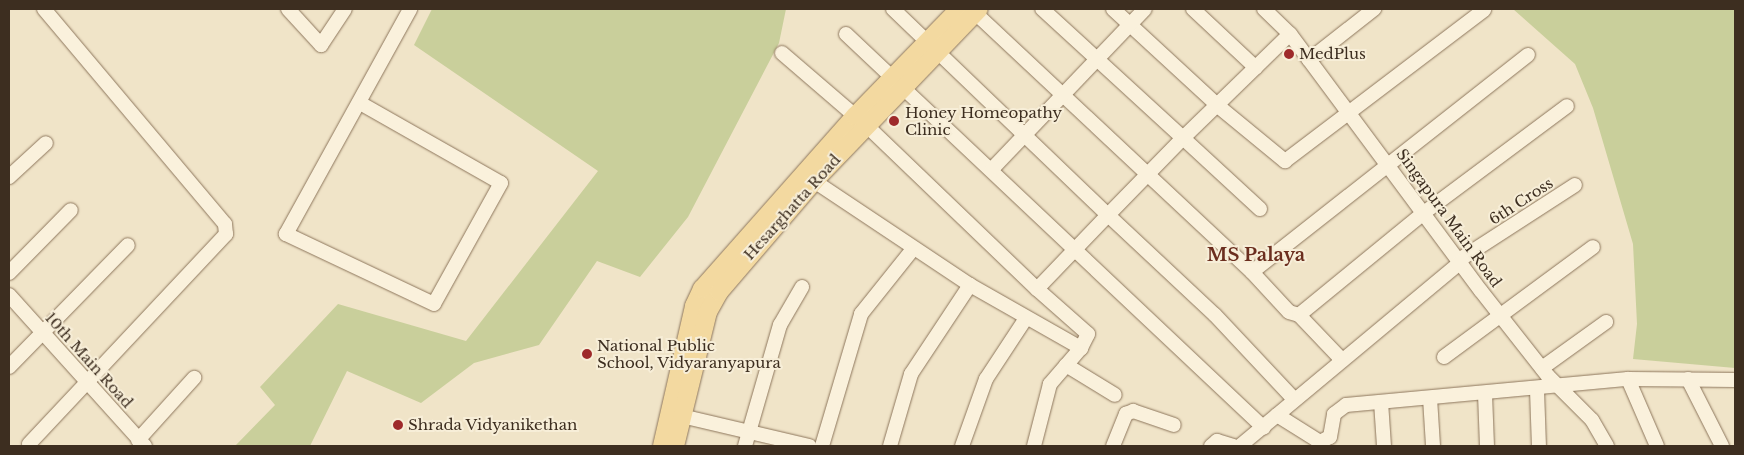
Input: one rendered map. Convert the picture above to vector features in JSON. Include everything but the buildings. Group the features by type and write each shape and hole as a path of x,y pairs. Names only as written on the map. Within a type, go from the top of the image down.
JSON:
{"main road":[{"name":"Hesarghatta Road","path":"675,446 677,415 694,306 702,289 933,45 971,10"},
{"name":"Hesarghatta Road","path":"662,446 677,415 708,312 719,292 814,181 861,121"}],"street":[{"path":"29,444 88,384 226,234 226,229 44,9"},
{"path":"288,9 321,45 346,9"},
{"path":"360,103 501,183 434,304 286,234 360,103 410,9"},
{"path":"893,9 1215,315 1293,398"},
{"path":"1042,9 1260,209"},
{"path":"1113,9 1218,106 1285,161 1348,110 1484,10"},
{"path":"992,169 1146,9"},
{"path":"1193,9 1256,68"},
{"name":"Singapura Main Road","path":"1264,9 1290,34 1387,161 1500,315 1542,368 1592,420 1608,446"},
{"path":"1309,60 1374,9"},
{"path":"971,10 1061,97 1252,272 1289,312 1299,315 1341,359"},
{"path":"846,34 992,169 1264,428"},
{"path":"1037,289 1183,138 1290,34"},
{"path":"782,53 861,121 1037,289 1088,334 1081,348 1048,389 1034,446"},
{"path":"1252,272 1387,161 1528,55"},
{"path":"1299,315 1424,212 1567,106"},
{"path":"9,177 46,143"},
{"path":"814,181 970,285 1081,348"},
{"name":"6th Cross","path":"1240,446 1264,428 1293,398 1460,261 1575,185"},
{"path":"9,273 71,210"},
{"path":"9,368 128,246"},
{"path":"1444,357 1593,247"},
{"path":"822,446 861,314 913,248"},
{"path":"890,446 911,374 970,285"},
{"path":"745,446 780,325 802,287"},
{"name":"10th Main Road","path":"9,295 141,443"},
{"path":"962,446 986,379 1026,318"},
{"path":"1542,368 1606,322"},
{"path":"1066,365 1114,395"},
{"path":"141,443 194,378"},
{"path":"1628,379 1656,446"},
{"path":"1277,415 1320,442 1330,442 1338,409 1381,402 1561,388 1628,379 1735,380"},
{"path":"1688,379 1722,446"},
{"path":"1537,390 1539,446"},
{"path":"1485,394 1487,446"},
{"path":"1430,398 1433,446"},
{"path":"1381,402 1384,446"},
{"path":"1113,446 1126,414 1133,411 1174,425"},
{"path":"677,415 809,446"},
{"path":"1211,446 1217,442 1233,446"}],"green space":[{"path":"432,9 786,9 779,43 688,217 640,277 597,261 539,345 474,363 421,403 347,371 310,446 235,446 275,405 260,387 338,304 466,341 598,171 414,45"},
{"path":"1513,9 1735,9 1735,368 1633,359 1637,324 1633,244 1593,108 1575,64"}],"place":[{"name":"MedPlus","path":"1289,54"},
{"name":"Honey Homeopathy Clinic","path":"894,121"},
{"name":"National Public School, Vidyaranyapura","path":"587,354"},
{"name":"Shrada Vidyanikethan","path":"398,425"}],"district":[{"name":"MS Palaya","path":"1256,255"}]}
